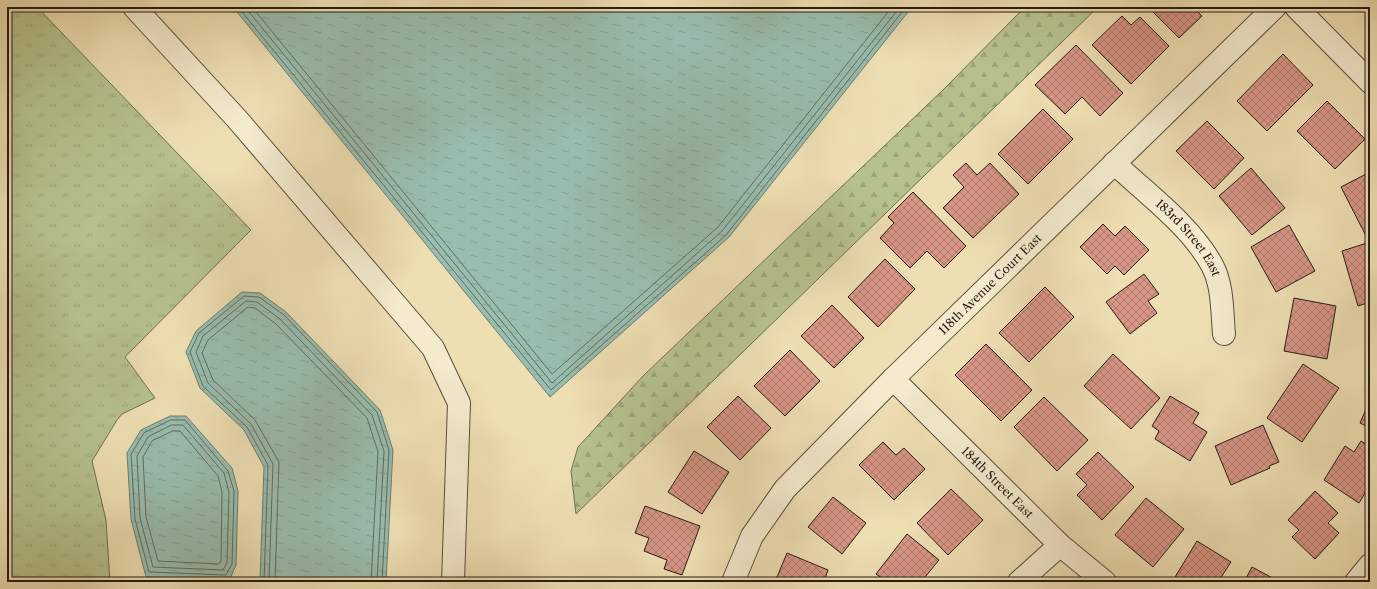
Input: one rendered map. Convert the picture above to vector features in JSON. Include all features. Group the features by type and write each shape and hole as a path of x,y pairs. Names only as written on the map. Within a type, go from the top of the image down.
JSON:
{"street":[{"path":"134,7 237,119 433,348 459,403 453,582"},
{"name":"118th Avenue Court East","path":"733,582 752,536 785,489 893,379 1275,7"},
{"path":"1296,7 1370,82"},
{"name":"183rd Street East","path":"1114,163 1183,227 1212,265 1220,290 1224,334"},
{"name":"184th Street East","path":"893,379 1060,545 1106,582"},
{"path":"1020,582 1060,545"},
{"path":"1356,582 1370,565"}],"green space":[{"path":"7,7 37,7 251,230 125,357 155,398 122,414 92,461 106,520 110,582 11,582 7,560"},
{"path":"1025,7 1098,7 576,514 571,471 578,447 643,376 944,89"}],"water":[{"path":"233,7 912,7 729,237 550,397"},
{"path":"242,292 260,293 286,312 380,410 393,450 386,582 260,582 264,467 244,430 200,388 186,352 196,331"},
{"path":"170,416 186,416 232,468 238,491 236,565 230,579 146,577 131,519 127,453 141,430"}],"building":[{"path":"1148,7 1193,7 1202,16 1179,38"},
{"path":"1361,7 1370,7 1370,16"},
{"path":"1122,16 1131,25 1140,17 1169,46 1131,84 1092,45"},
{"path":"1076,45 1123,93 1100,116 1082,97 1065,114 1035,85"},
{"path":"1283,54 1313,85 1267,131 1237,101"},
{"path":"1327,101 1365,139 1335,169 1297,131"},
{"path":"1043,109 1073,139 1028,184 998,154"},
{"path":"1207,121 1244,158 1214,189 1176,151"},
{"path":"966,163 977,175 990,163 1019,194 973,238 943,208 964,187 953,175"},
{"path":"1251,168 1285,208 1252,235 1219,196"},
{"path":"1370,172 1370,232 1365,234 1341,187"},
{"path":"913,192 966,246 944,268 927,251 910,268 880,238 894,223 888,217"},
{"path":"1103,224 1115,236 1125,226 1149,250 1124,275 1115,266 1107,274 1080,247"},
{"path":"1289,225 1315,271 1276,292 1251,247"},
{"path":"1370,242 1370,302 1358,306 1342,251"},
{"path":"885,259 915,289 878,327 848,297"},
{"path":"1144,274 1159,294 1148,301 1157,313 1130,334 1106,302"},
{"path":"1045,287 1074,317 1029,362 999,333"},
{"path":"1294,298 1336,306 1327,359 1284,351"},
{"path":"832,305 864,338 834,368 801,336"},
{"path":"986,344 1032,390 1001,421 955,375"},
{"path":"790,350 820,381 785,416 754,386"},
{"path":"1113,354 1160,398 1131,429 1084,386"},
{"path":"1303,364 1339,388 1302,442 1267,418"},
{"path":"738,396 771,428 740,460 707,427"},
{"path":"1170,396 1199,413 1193,423 1207,432 1190,461 1155,439 1159,431 1152,426"},
{"path":"1044,397 1088,440 1057,471 1014,427"},
{"path":"1370,400 1370,428 1360,423"},
{"path":"1263,425 1279,462 1269,466 1270,468 1231,485 1215,446"},
{"path":"1361,441 1370,447 1370,485 1359,503 1324,480 1345,446 1354,452"},
{"path":"883,442 896,455 904,448 925,469 894,500 859,465"},
{"path":"694,451 729,472 702,514 668,492"},
{"path":"1098,452 1134,487 1102,520 1077,495 1087,485 1076,474"},
{"path":"951,489 983,520 948,555 917,523"},
{"path":"1315,491 1338,513 1328,523 1339,533 1315,559 1292,537 1299,530 1288,520"},
{"path":"833,497 866,523 842,554 808,527"},
{"path":"1146,498 1184,529 1153,567 1115,535"},
{"path":"645,506 700,526 682,575 664,569 667,560 644,551 649,538 635,533"},
{"path":"907,534 939,560 921,582 887,582 876,574"},
{"path":"1197,541 1231,562 1218,582 1182,582 1175,577"},
{"path":"787,553 828,570 824,582 785,582 777,577"},
{"path":"1252,567 1280,582 1244,582"},
{"path":"639,578 659,582 638,582"}]}
